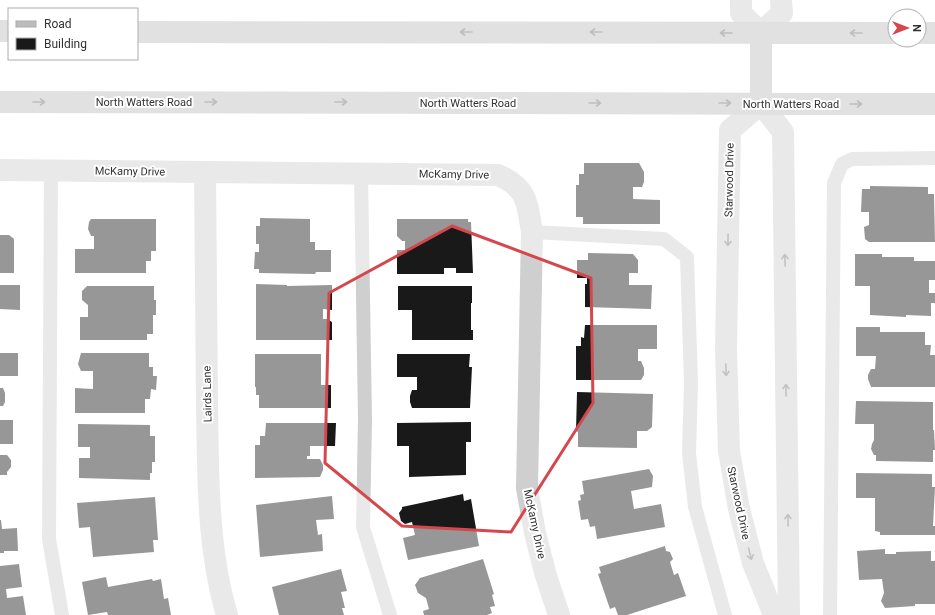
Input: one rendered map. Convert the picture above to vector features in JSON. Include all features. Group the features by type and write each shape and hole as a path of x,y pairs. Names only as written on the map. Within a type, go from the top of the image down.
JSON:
{"main road":[{"path":"138,32 887,33"},
{"path":"761,33 761,104"},
{"name":"North Watters Road","path":"0,102 935,104"}],"street":[{"path":"741,0 741,13 761,33 782,13 781,0"},
{"path":"761,104 783,132 789,615"},
{"name":"Starwood Drive","path":"761,104 730,130 726,349 729,451 739,509 753,563 774,615"},
{"name":"McKamy Drive","path":"0,170 498,175 510,180 520,189 526,201 532,232 527,488 535,533 546,576 559,615"},
{"name":"Lairds Lane","path":"204,172 208,466 214,548 221,595 227,615"}],"lane":[{"path":"830,615 834,183 842,164 852,159 935,158"},
{"path":"51,170 49,539 62,615"},
{"path":"361,173 365,419 363,526 390,615"},
{"path":"532,232 664,239 687,257 691,383 689,453 695,507 725,615"}],"highlighted area":[{"path":"452,226 591,278 593,403 511,532 402,526 325,463 329,293"}],"building":[{"path":"584,163 639,163 644,172 644,182 642,187 633,187 633,199 660,200 660,224 583,224 583,217 576,217 576,185 579,185 579,174 584,174"},
{"path":"870,186 928,187 928,194 934,194 935,242 869,242 865,239 864,227 869,225 869,212 861,212 862,189 870,189"},
{"path":"260,218 310,219 310,242 315,242 315,250 331,250 331,272 316,272 315,274 259,273 259,269 254,269 255,252 259,252 259,244 256,244 256,226 260,226"},
{"path":"91,219 156,219 156,251 151,251 151,261 146,261 146,273 75,273 75,249 94,249 94,236 91,236 88,229"},
{"path":"397,219 468,219 468,222 471,222 473,273 456,273 456,268 444,268 444,274 397,274 397,250 405,250 405,241 402,241 397,236"},
{"path":"0,235 9,235 14,239 14,273 0,273"},
{"path":"588,253 633,254 638,260 638,273 629,273 629,285 652,285 651,309 585,307 585,284 587,284 587,278 577,278 577,260 588,260"},
{"path":"855,254 882,254 882,257 914,257 914,261 935,261 935,280 929,280 929,293 935,293 935,303 931,303 931,316 906,315 906,317 870,315 870,286 855,286"},
{"path":"256,284 287,286 332,285 332,310 323,309 323,319 327,319 332,322 332,340 256,340"},
{"path":"0,285 20,285 20,310 0,309"},
{"path":"87,286 154,286 156,315 153,315 153,334 147,334 147,340 80,340 80,317 88,317 88,305 82,300 82,291"},
{"path":"398,286 472,286 471,330 473,330 473,340 412,340 412,310 398,310"},
{"path":"585,325 657,325 657,349 638,349 638,361 641,361 644,368 644,375 641,380 576,380 576,346 581,346 581,337 584,338"},
{"path":"856,327 880,327 880,332 925,332 925,345 931,345 930,355 935,355 935,387 871,387 868,375 871,369 875,369 876,356 856,356"},
{"path":"0,353 18,353 18,376 0,376"},
{"path":"81,353 149,353 149,367 153,367 153,376 157,376 156,390 151,389 150,399 145,399 145,413 75,413 75,388 93,389 93,371 81,371 78,364"},
{"path":"255,354 321,354 321,385 331,385 331,408 259,408 259,395 256,395 255,387"},
{"path":"397,354 470,354 469,367 472,367 470,408 412,408 410,396 412,390 417,390 417,377 397,377"},
{"path":"0,388 3,388 5,393 5,402 3,406 0,406"},
{"path":"577,392 653,394 652,427 647,431 637,431 637,448 578,447 578,432 576,431"},
{"path":"856,401 933,402 935,450 933,450 933,462 876,461 876,455 874,455 871,449 874,440 874,424 855,424"},
{"path":"0,420 13,420 13,444 0,444"},
{"path":"471,422 471,442 466,442 466,475 409,477 409,446 397,446 397,423"},
{"path":"266,423 336,423 335,446 310,446 310,456 307,456 307,459 320,459 323,465 323,470 320,477 255,478 255,445 260,445 260,436 265,436"},
{"path":"78,424 150,425 150,436 155,436 155,462 152,462 152,473 150,473 150,480 79,478 79,458 90,458 90,447 78,447"},
{"path":"0,455 7,455 11,460 11,467 7,472 7,475 0,475"},
{"path":"649,469 653,476 652,487 631,491 634,509 661,504 665,527 597,539 595,526 590,527 588,519 581,520 578,501 581,500 580,495 584,494 582,481"},
{"path":"856,473 932,474 932,487 935,487 933,526 935,526 935,535 880,535 880,532 875,531 875,498 856,498"},
{"path":"463,494 464,501 471,499 479,546 408,560 403,538 415,535 412,522 405,524 401,521 399,513 402,507"},
{"path":"332,496 334,519 316,520 318,535 322,534 323,551 260,557 256,505"},
{"path":"155,497 158,540 153,540 154,552 93,557 90,527 79,528 77,503"},
{"path":"0,520 2,529 17,528 18,551 4,551 4,553 0,553"},
{"path":"665,546 666,551 670,552 673,559 670,562 674,575 678,573 686,596 627,615 618,615 615,607 610,609 598,574 601,573 599,567"},
{"path":"885,549 885,554 896,554 896,552 931,551 931,561 935,561 935,604 915,604 915,606 885,608 881,601 884,593 882,579 859,580 857,551"},
{"path":"483,559 494,594 492,595 495,606 490,607 492,613 487,615 424,615 423,611 429,609 426,598 418,593 415,585 420,578"},
{"path":"19,564 22,587 6,589 7,598 23,596 26,615 0,615 0,566"},
{"path":"341,569 347,591 341,592 345,608 342,608 344,615 279,615 272,587"},
{"path":"106,577 108,587 152,579 153,581 161,579 164,599 168,598 171,615 108,615 107,612 88,615 82,582"}]}
